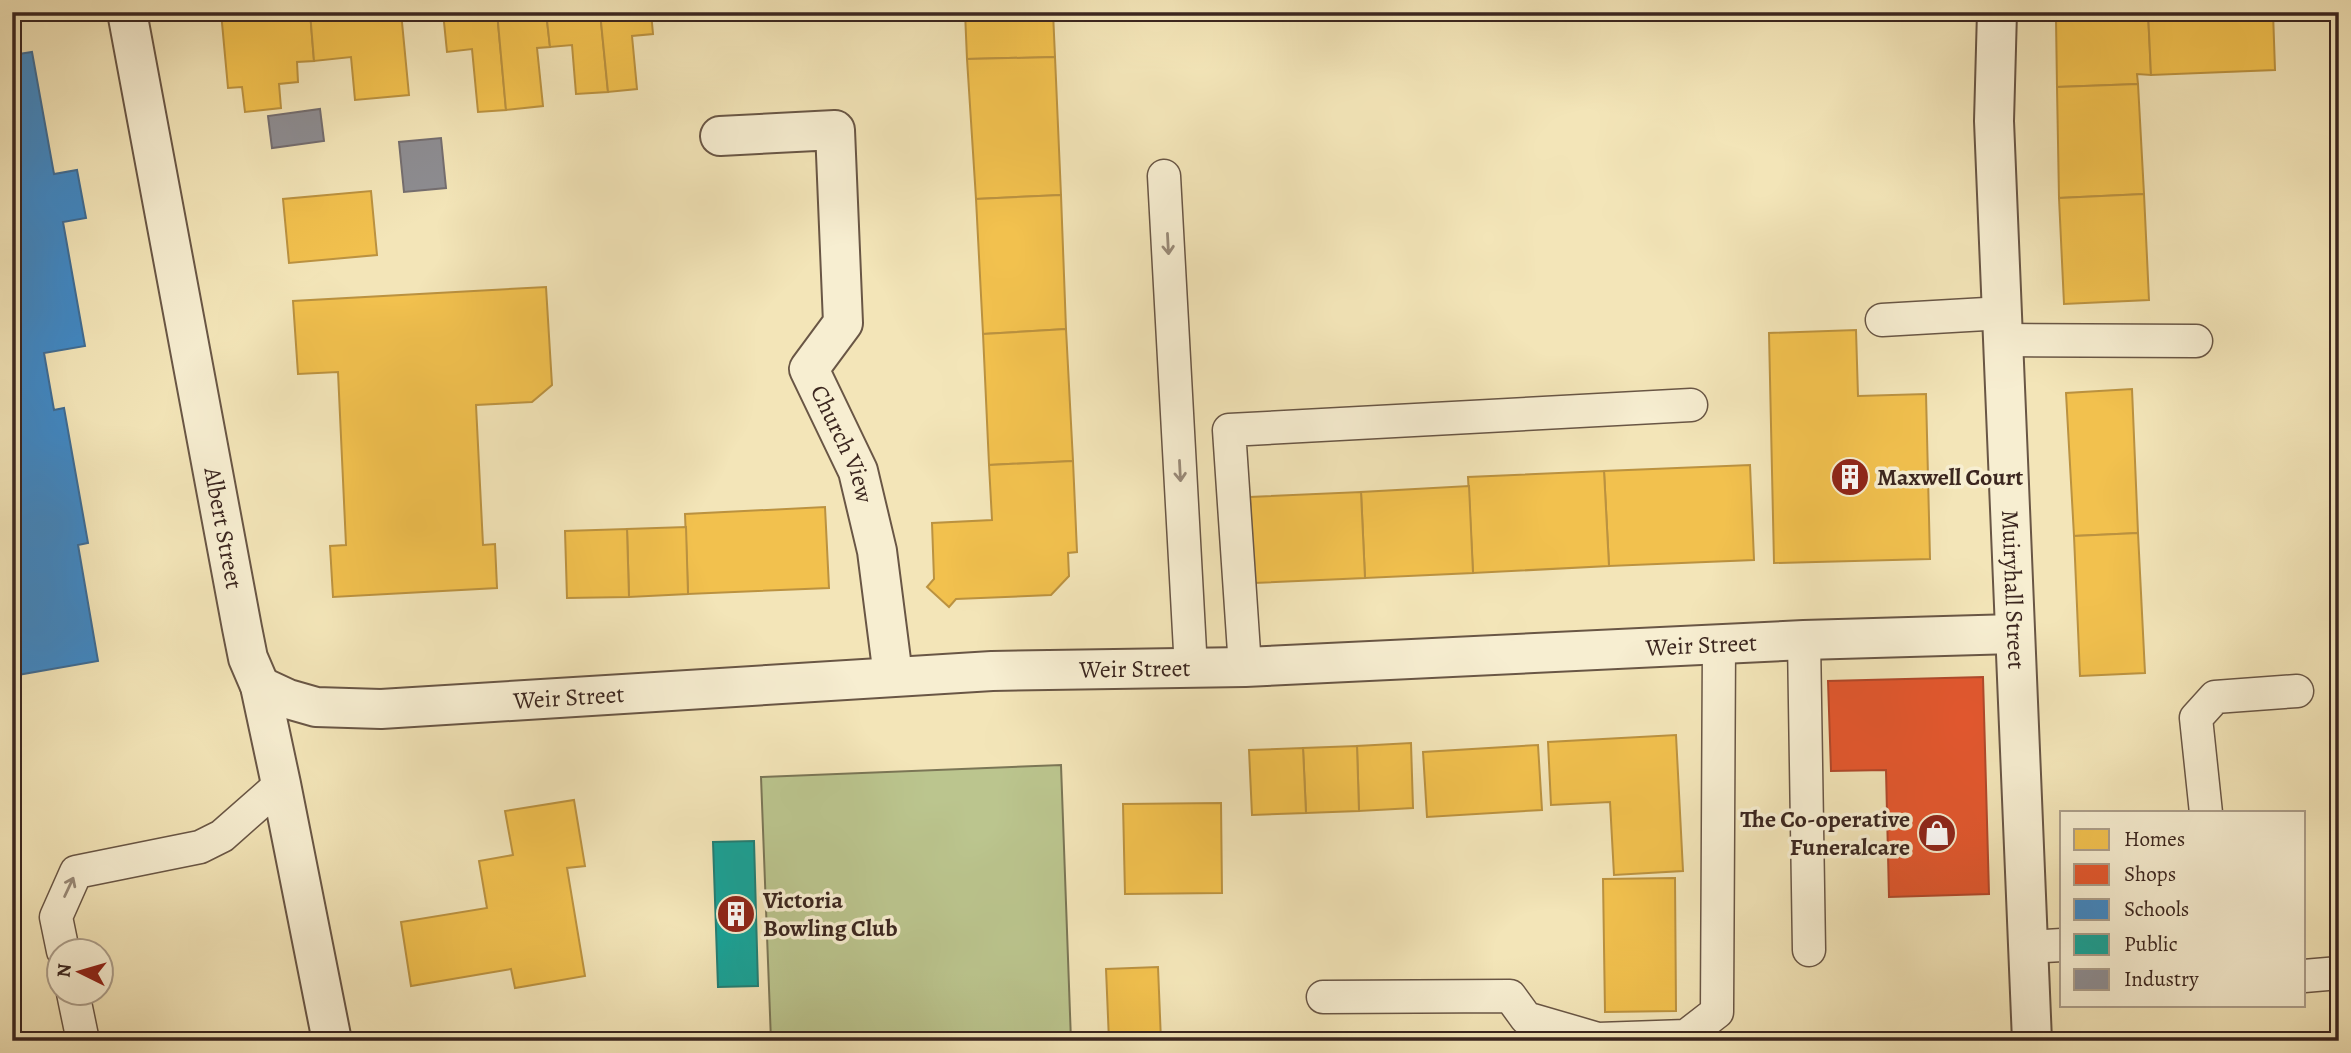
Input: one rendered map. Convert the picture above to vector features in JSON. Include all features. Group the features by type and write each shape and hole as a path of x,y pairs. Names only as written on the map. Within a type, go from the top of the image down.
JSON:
{"street":[{"name":"Albert Street","path":"127,12 242,628 248,658 260,686 331,1041"},
{"name":"Muiryhall Street","path":"1997,12 1994,121 2014,634 2046,946 2032,1041"},
{"name":"Church View","path":"720,136 835,130 843,323 808,369 858,471 877,551 893,676"},
{"name":"Weir Street","path":"260,686 316,708 381,709 992,671 1191,669 1804,640 2014,634"}],"lane":[{"path":"1164,176 1191,669"},
{"path":"1882,320 2196,341"},
{"path":"1245,667 1229,430 1691,405"},
{"path":"1804,640 1809,950"},
{"path":"1323,997 1510,996 1526,1018 1598,1039 1686,1036 1717,1012 1719,645"},
{"path":"2206,811 2196,718 2216,697 2297,691"},
{"path":"61,937 56,917 76,872 200,847 222,836 281,784"},
{"path":"2306,975 2339,973"},
{"path":"76,1007 83,1041"}],"green space":[{"path":"1061,765 1071,1041 771,1041 761,777"}],"building: Homes":[{"path":"221,12 310,12 314,61 297,62 298,82 279,84 281,108 245,112 242,87 228,88"},
{"path":"310,12 401,12 409,95 355,100 351,57 314,61"},
{"path":"443,12 497,12 506,110 478,112 472,49 447,52"},
{"path":"497,12 546,12 550,47 537,48 543,106 506,110"},
{"path":"546,12 600,12 608,92 576,94 572,45 550,47"},
{"path":"600,12 651,12 653,34 632,36 637,89 608,92"},
{"path":"776,12 833,12 777,17"},
{"path":"965,12 1053,12 1055,57 967,59"},
{"path":"2061,12 2148,12 2151,75 2137,74 2138,84 2057,87 2056,19"},
{"path":"2148,12 2273,12 2275,70 2151,75"},
{"path":"1055,57 1061,195 976,199 967,59"},
{"path":"2138,84 2144,194 2059,198 2057,87"},
{"path":"371,191 377,255 289,263 283,199"},
{"path":"2144,194 2149,300 2064,304 2059,198"},
{"path":"1061,195 1066,329 983,334 976,199"},
{"path":"546,287 552,385 532,402 476,405 483,545 495,544 497,588 333,597 330,546 346,545 338,372 298,374 293,301"},
{"path":"1066,329 1073,461 989,465 983,334"},
{"name":"Maxwell Court","path":"1856,330 1858,396 1926,394 1930,559 1774,563 1769,333"},
{"path":"2132,389 2138,533 2074,536 2066,393"},
{"path":"1073,461 1077,552 1068,553 1069,576 1051,595 956,599 949,607 927,587 934,579 932,523 992,520 989,465"},
{"path":"1750,465 1754,560 1609,566 1604,471"},
{"path":"1604,471 1609,566 1473,573 1468,477"},
{"path":"1469,486 1473,573 1365,578 1361,492"},
{"path":"1361,492 1365,578 1254,583 1250,497"},
{"path":"825,507 829,588 688,594 685,514"},
{"path":"686,527 688,594 629,597 627,529"},
{"path":"627,529 629,597 567,598 565,531"},
{"path":"2138,533 2145,673 2080,676 2074,536"},
{"path":"1676,735 1683,871 1614,875 1610,802 1551,805 1548,742"},
{"path":"1411,743 1413,808 1359,811 1357,746"},
{"path":"1538,745 1542,810 1427,817 1423,752"},
{"path":"1357,746 1359,811 1306,813 1303,748"},
{"path":"1303,748 1306,813 1252,815 1249,750"},
{"path":"574,800 585,866 567,868 585,976 515,988 511,969 411,986 401,922 487,908 479,861 513,855 505,811"},
{"path":"1221,803 1222,893 1125,894 1123,804"},
{"path":"1675,878 1676,1011 1605,1012 1603,879"},
{"path":"1158,967 1161,1041 1109,1041 1106,969"}],"building: Shops":[{"name":"The Co-operative Funeralcare","path":"1983,677 1989,894 1889,897 1886,770 1831,771 1828,681"}],"building: Schools":[{"path":"32,52 54,174 77,170 86,218 63,222 85,346 44,353 54,410 64,408 88,543 78,545 98,661 12,676 12,55"}],"building: Public":[{"name":"Victoria Bowling Club","path":"754,841 758,986 718,987 713,842"},
{"path":"1988,1035 1988,1041 1881,1041"}],"building: Industry":[{"path":"320,109 324,141 272,148 268,116"},
{"path":"441,138 446,188 404,192 399,142"}],"place":[{"name":"Maxwell Court","path":"1850,477"},
{"name":"The Co-operative Funeralcare","path":"1937,833"},
{"name":"Victoria Bowling Club","path":"736,914"}]}
